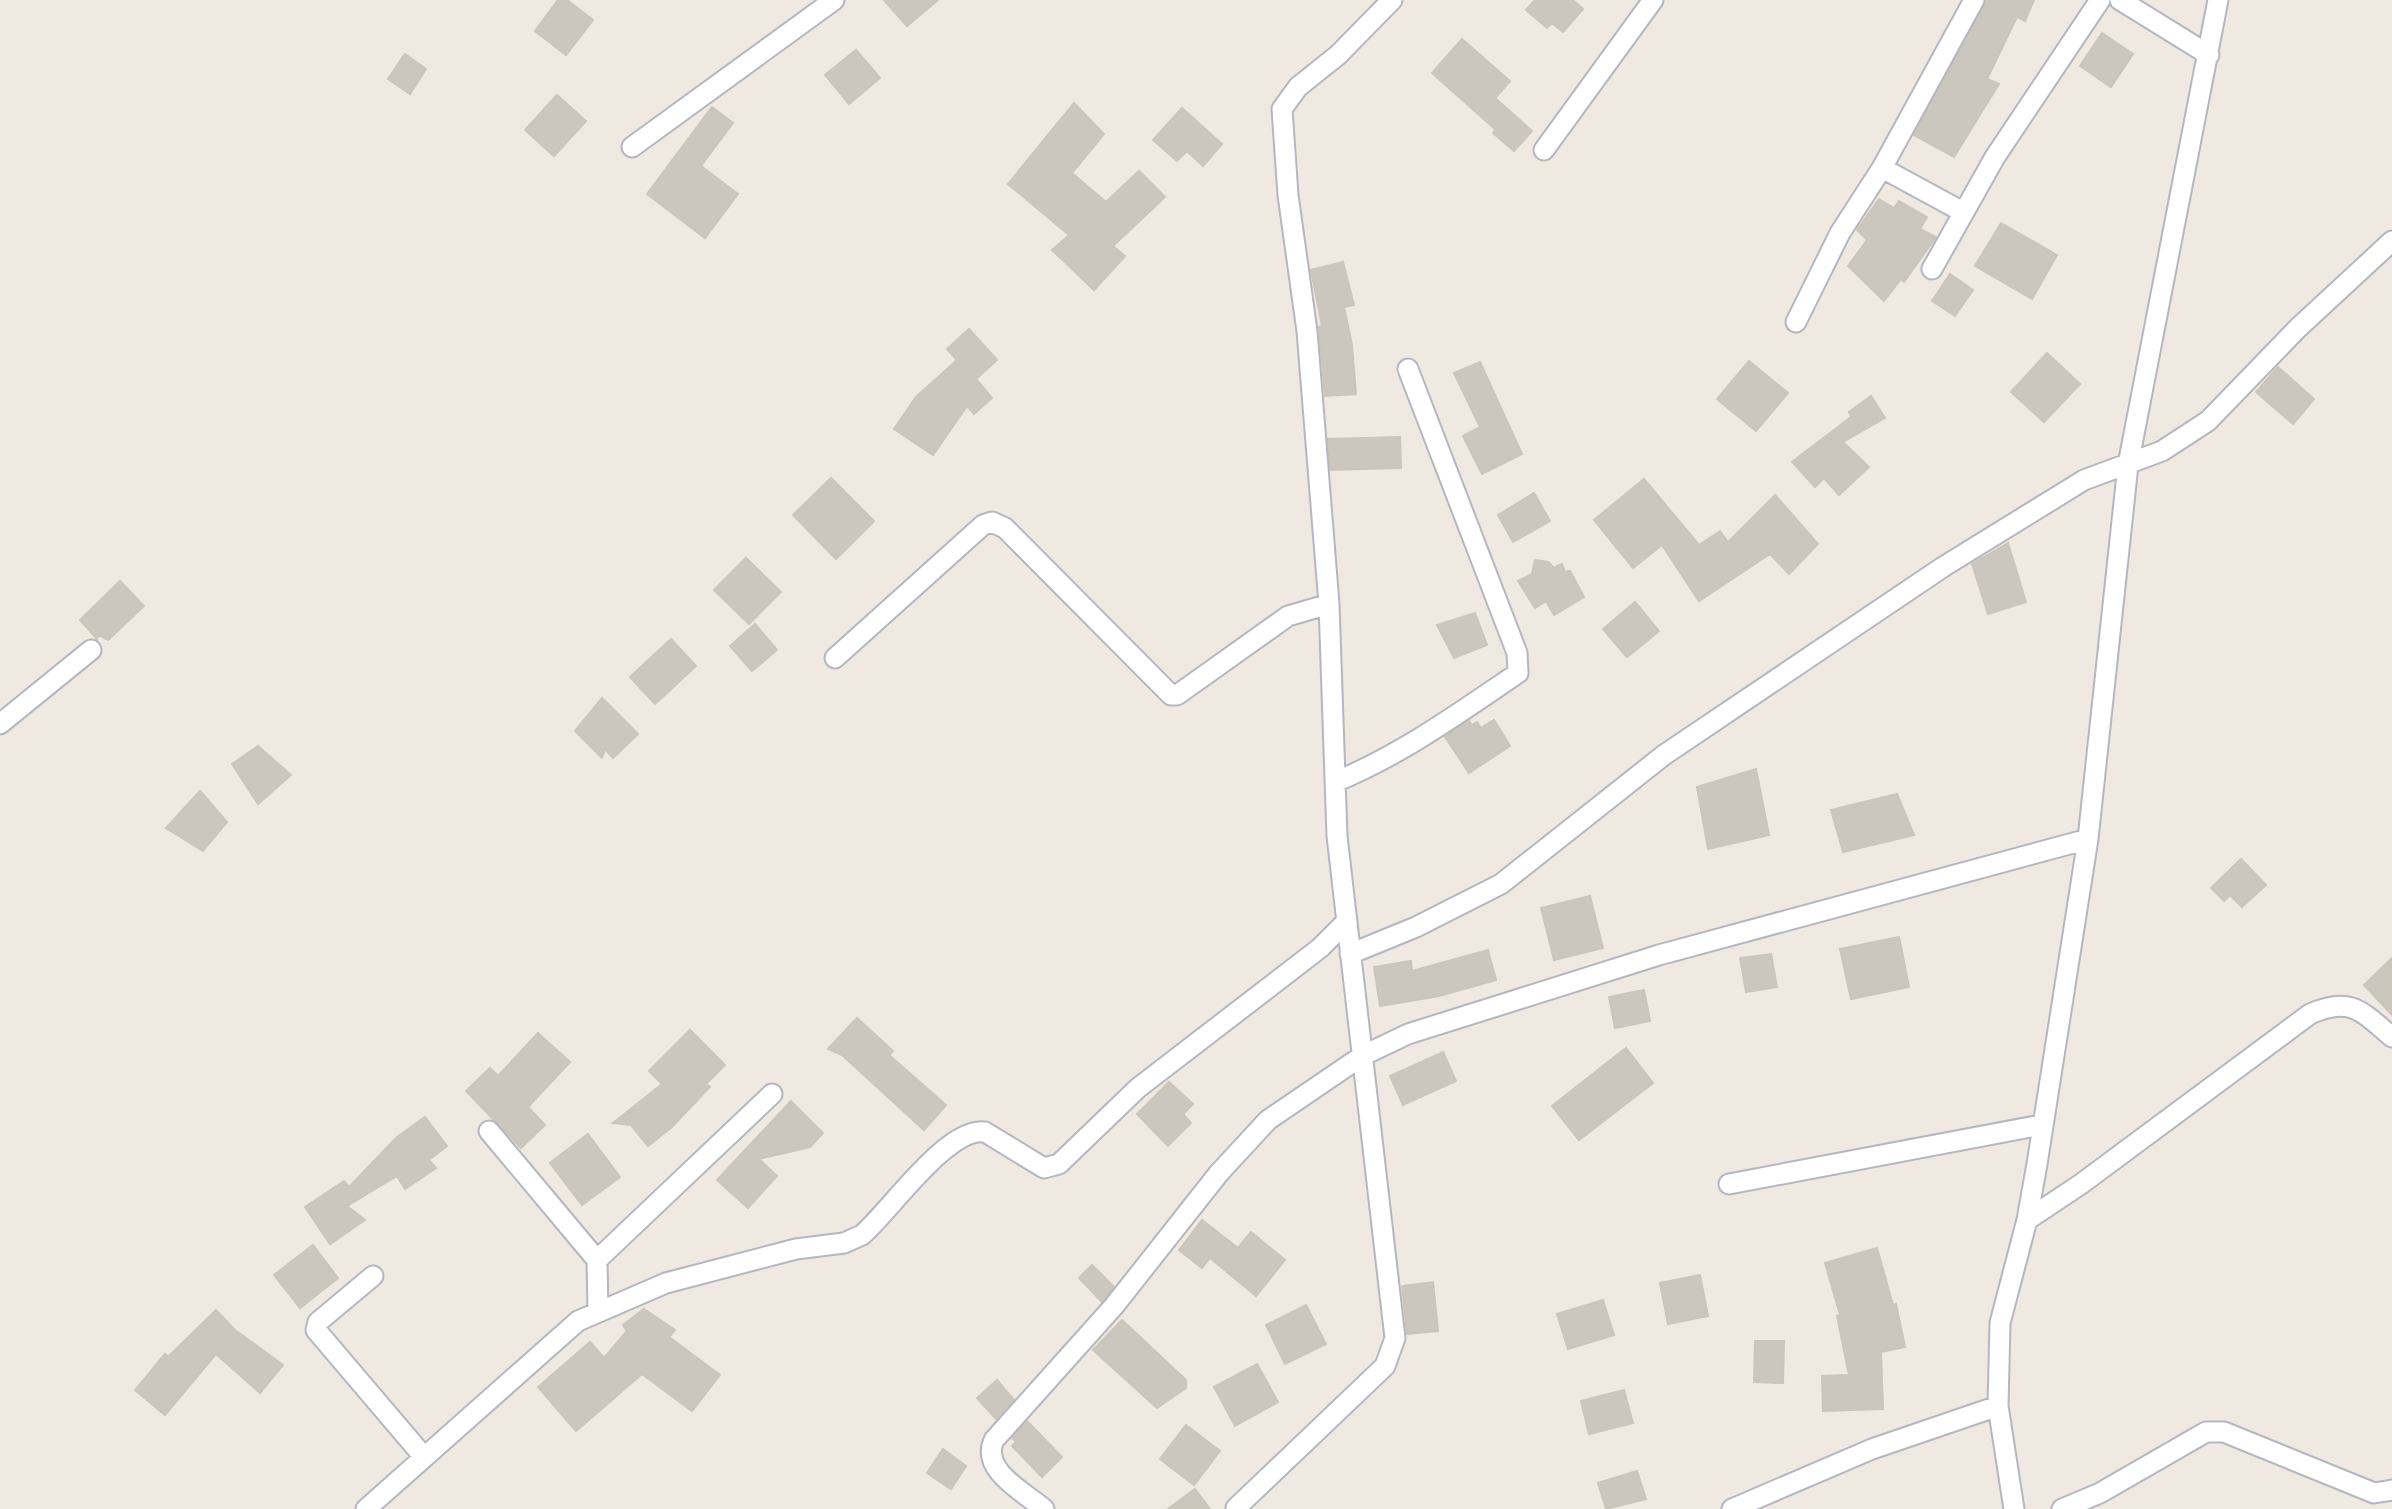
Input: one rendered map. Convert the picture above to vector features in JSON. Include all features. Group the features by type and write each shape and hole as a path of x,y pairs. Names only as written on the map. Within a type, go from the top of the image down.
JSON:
{"street":[{"path":"632,147 834,0"},
{"path":"1236,1508 1385,1366 1393,1349 1395,1325 1337,836 1329,604 1307,331 1289,195 1282,109 1298,87 1338,55 1392,0"},
{"path":"1544,150 1653,0"},
{"path":"1796,322 1840,233 1882,168 1974,0"},
{"path":"1932,269 1963,212 2099,0"},
{"path":"2120,0 2210,55"},
{"path":"2014,1509 1998,1406 2000,1323 2027,1220 2088,839 2128,465 2163,276 2210,55 2218,0"},
{"path":"1882,168 1963,212"},
{"path":"1350,954 1416,927 1501,884 1664,755 1942,567 2084,480 2162,451 2208,422 2298,328 2392,241"},
{"path":"1335,782 1365,770 1432,731 1518,673 1517,653 1408,369"},
{"path":"835,658 984,525 992,522 1005,528 1171,695 1177,695 1289,616 1329,604"},
{"path":"0,724 90,650"},
{"path":"1044,1509 995,1468 990,1456 994,1440 1114,1306 1212,1182 1268,1120 1362,1056 1408,1034 1659,955 2088,839"},
{"path":"366,1509 578,1321 598,1311 611,1309 666,1283 796,1249 844,1243 862,1235 952,1142 975,1130 985,1132 1044,1168 1059,1164 1138,1088 1320,948 1346,922"},
{"path":"2027,1220 2081,1184 2310,1014 2341,1003 2358,1009 2392,1037"},
{"path":"597,1259 772,1094"},
{"path":"1729,1184 2041,1125"},
{"path":"489,1131 597,1259 598,1311"},
{"path":"373,1276 318,1322 316,1330 424,1457"},
{"path":"1732,1509 1872,1448 1998,1406"},
{"path":"2062,1509 2100,1493 2206,1432 2224,1432 2374,1493 2392,1490"}],"building":[{"path":"558,0 567,0 593,20 566,55 535,31"},
{"path":"884,0 938,0 907,26"},
{"path":"1535,0 1573,0 1583,9 1563,32 1552,23 1547,28 1526,10"},
{"path":"1986,0 2034,0 2025,21 2017,17 1987,79 1999,84 1954,157 1914,135"},
{"path":"2102,33 2133,54 2111,87 2080,66"},
{"path":"1462,39 1510,81 1495,98 1532,131 1514,151 1493,133 1496,130 1432,73"},
{"path":"856,50 880,78 849,104 825,75"},
{"path":"405,54 426,69 410,94 388,79"},
{"path":"557,95 586,121 554,156 525,130"},
{"path":"1074,103 1104,134 1072,173 1106,202 1139,171 1165,197 1113,246 1125,256 1094,290 1052,250 1069,235 1008,184"},
{"path":"712,107 733,123 701,166 738,194 705,238 647,194"},
{"path":"1182,108 1222,144 1203,166 1187,151 1177,161 1153,140"},
{"path":"1879,199 1894,208 1899,201 1927,217 1920,229 1936,237 1904,282 1901,279 1884,301 1848,266 1867,240 1857,230"},
{"path":"2001,223 2057,255 2032,299 1975,266"},
{"path":"1343,262 1354,305 1344,307 1352,345 1356,394 1325,396 1319,327 1322,326 1311,270"},
{"path":"1950,274 1973,290 1955,316 1932,301"},
{"path":"969,329 997,360 976,379 992,398 974,414 967,406 933,455 894,429 916,397 957,360 947,349"},
{"path":"2047,353 2080,384 2044,422 2011,392"},
{"path":"1749,361 1788,393 1756,431 1717,399"},
{"path":"1480,362 1522,454 1482,474 1463,436 1480,427 1454,373"},
{"path":"2278,367 2314,399 2293,424 2256,392"},
{"path":"1871,396 1885,418 1843,442 1869,467 1839,495 1824,478 1815,487 1792,462 1851,417 1849,412"},
{"path":"1400,437 1401,468 1330,470 1328,439"},
{"path":"831,478 874,521 836,559 793,515"},
{"path":"1644,479 1699,545 1720,531 1728,542 1775,495 1818,544 1789,574 1770,554 1699,601 1662,545 1633,568 1594,520"},
{"path":"1534,493 1550,521 1513,542 1498,515"},
{"path":"2008,543 2026,602 1988,614 1972,564"},
{"path":"746,558 781,592 749,624 714,590"},
{"path":"1535,560 1548,562 1554,568 1562,564 1565,572 1570,571 1584,597 1554,615 1546,601 1535,608 1518,581 1532,574"},
{"path":"120,581 144,606 108,640 99,635 97,639 80,620"},
{"path":"1635,602 1659,631 1627,657 1603,629"},
{"path":"1475,613 1487,645 1454,658 1437,625"},
{"path":"755,624 777,650 752,671 730,646"},
{"path":"671,639 696,666 655,704 630,677"},
{"path":"602,698 638,734 613,758 605,749 602,758 575,731"},
{"path":"1494,720 1510,746 1469,773 1445,737 1469,721 1472,725 1477,722 1481,728"},
{"path":"258,746 291,775 258,804 232,764"},
{"path":"1756,769 1769,835 1708,849 1697,787"},
{"path":"200,791 227,822 203,851 166,828"},
{"path":"1897,794 1914,835 1843,852 1831,810"},
{"path":"2241,859 2266,885 2242,907 2230,895 2224,901 2211,888"},
{"path":"1590,896 1603,948 1554,960 1541,908"},
{"path":"1899,937 1909,987 1851,999 1840,949"},
{"path":"1488,950 1496,980 1439,996 1380,1006 1374,967 1411,961 1412,971"},
{"path":"1771,954 1777,987 1746,992 1740,958"},
{"path":"2392,958 2392,1015 2364,985"},
{"path":"1644,990 1650,1021 1615,1028 1609,997"},
{"path":"857,1018 893,1051 889,1055 946,1105 924,1130 842,1055 828,1049"},
{"path":"690,1030 725,1065 706,1084 710,1087 672,1127 648,1146 631,1125 613,1123 662,1084 649,1071"},
{"path":"538,1033 570,1062 528,1107 545,1125 521,1148 466,1091 490,1068 498,1076"},
{"path":"1626,1048 1653,1083 1579,1140 1552,1106"},
{"path":"1443,1052 1456,1081 1403,1105 1390,1076"},
{"path":"1169,1082 1193,1104 1183,1114 1191,1123 1168,1146 1137,1114"},
{"path":"791,1101 823,1133 810,1147 759,1159 777,1176 748,1208 717,1180"},
{"path":"425,1117 447,1146 429,1160 436,1168 405,1189 397,1176 347,1206 365,1220 330,1244 305,1207 344,1181 349,1187 396,1138"},
{"path":"588,1134 620,1177 582,1205 550,1163"},
{"path":"1202,1220 1238,1248 1251,1232 1285,1260 1256,1296 1210,1258 1202,1268 1179,1250"},
{"path":"313,1245 338,1278 300,1308 274,1275"},
{"path":"1877,1248 1893,1305 1896,1304 1905,1347 1881,1352 1883,1409 1823,1411 1822,1376 1849,1375 1837,1316 1840,1315 1825,1263"},
{"path":"1092,1265 1114,1287 1102,1302 1079,1278"},
{"path":"1700,1275 1708,1316 1668,1324 1660,1283"},
{"path":"1433,1282 1438,1331 1407,1334 1402,1286"},
{"path":"1603,1300 1614,1335 1568,1349 1557,1314"},
{"path":"1306,1305 1326,1344 1285,1364 1266,1325"},
{"path":"644,1309 675,1330 669,1337 720,1375 692,1411 642,1374 576,1431 538,1387 590,1342 604,1358 627,1331 623,1325"},
{"path":"216,1310 235,1330 283,1365 260,1393 216,1354 165,1415 135,1390 165,1354 168,1357"},
{"path":"1122,1320 1186,1380 1186,1388 1157,1408 1093,1350"},
{"path":"1755,1341 1784,1341 1783,1383 1754,1382"},
{"path":"1257,1364 1278,1402 1235,1426 1214,1387"},
{"path":"997,1380 1014,1400 996,1419 977,1398"},
{"path":"1624,1390 1633,1423 1589,1434 1581,1401"},
{"path":"1027,1421 1062,1457 1042,1477 1012,1446 1016,1442 1012,1438"},
{"path":"1186,1425 1220,1451 1194,1485 1160,1459"},
{"path":"943,1449 966,1466 951,1489 927,1473"},
{"path":"1637,1471 1646,1499 1606,1509 1598,1483"},
{"path":"1195,1489 1210,1509 1168,1509"}]}
